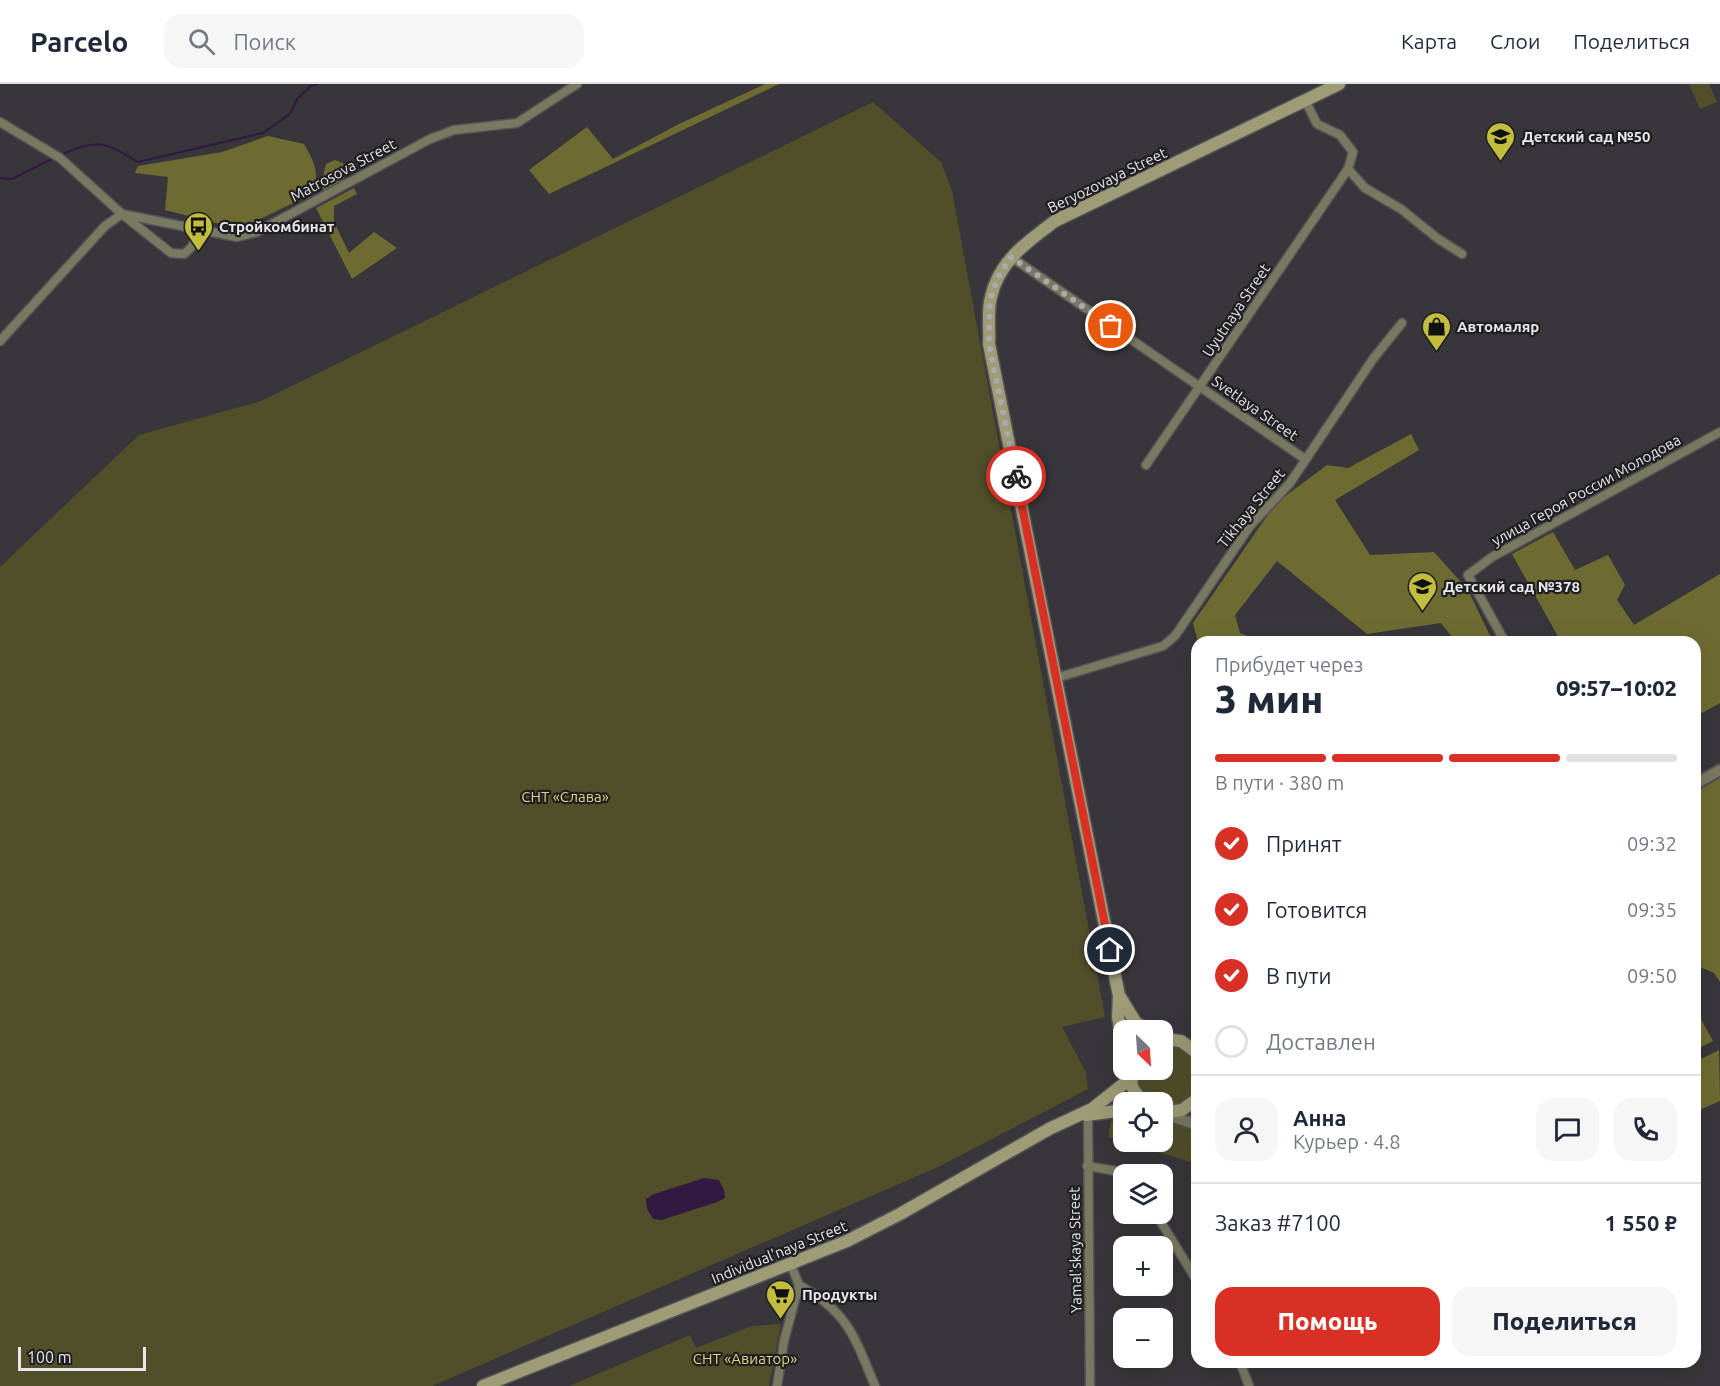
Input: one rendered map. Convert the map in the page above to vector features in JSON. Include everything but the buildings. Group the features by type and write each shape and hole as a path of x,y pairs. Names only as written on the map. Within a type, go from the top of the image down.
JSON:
{"main road":[{"name":"Beryozovaya Street","path":"1119,1020 1119,996 989,344 990,299 998,277 1011,257 1023,244 1055,221 1339,84"},
{"name":"Beryozovaya Street","path":"1119,996 1134,1020"},
{"path":"1173,1040 1191,1047"},
{"name":"Individual'naya Street","path":"483,1386 847,1241 1092,1108 1122,1080"},
{"path":"1173,1111 1182,1110 1191,1103"},
{"name":"Individual'naya Street","path":"1073,1118 1113,1111"}],"street":[{"name":"Matrosova Street","path":"122,214 237,237 257,232 430,139 454,130 517,123 577,84"},
{"path":"1305,100 1317,124 1340,135 1353,152 1348,169 1365,188 1401,209 1437,238 1462,254"},
{"path":"0,122 60,158 122,214 171,253 184,254 193,247 196,238 193,229"},
{"name":"Uyutnaya Street","path":"1146,465 1348,169"},
{"path":"0,341 105,226 122,214"},
{"name":"Svetlaya Street","path":"1011,257 1305,459"},
{"name":"Tikhaya Street","path":"1056,678 1163,646 1175,636 1250,526 1290,483 1373,358 1402,324"},
{"name":"улица Героя России Молодова","path":"1502,636 1468,575 1492,557 1720,432"},
{"path":"1701,781 1720,770"},
{"name":"Yamal'skaya Street","path":"1088,1114 1090,1386"},
{"path":"1173,1117 1191,1123"},
{"path":"1087,1166 1113,1170"},
{"path":"1162,1224 1191,1271"},
{"path":"791,1265 799,1285 825,1301 851,1330 875,1386"},
{"path":"777,1386 784,1341 799,1285"},
{"path":"1242,1368 1249,1386"}],"green space":[{"path":"1689,84 1709,84 1717,102 1700,109"},
{"name":"СНТ «Слава»","path":"873,102 941,162 952,191 1105,1017 1062,1027 1086,1073 1088,1089 938,1167 432,1386 0,1386 0,567 139,435 261,401"},
{"path":"1173,1047 1179,1048 1191,1057 1191,1095 1178,1104 1173,1105 1173,1092 1141,1092 1137,1080 1173,1080"},
{"path":"1111,1121 1113,1121 1113,1139 1108,1137"},
{"path":"1173,1124 1191,1129 1191,1162 1157,1152 1173,1152"},
{"name":"СНТ «Авиатор»","path":"781,1324 769,1386 569,1386 690,1335 696,1348 752,1326"}],"shaded area":[{"path":"765,84 779,84 549,194 529,170 587,127 613,159 679,124"},
{"path":"268,136 304,144 313,163 316,180 312,194 254,222 228,226 165,210 168,177 135,173 138,166 222,152"},
{"path":"335,160 343,163 346,169 343,181 324,191 321,185 326,164"},
{"path":"354,188 357,194 334,206 334,222 349,253 374,232 397,248 352,279 316,208"},
{"path":"1411,434 1419,450 1335,500 1370,555 1434,552 1468,590 1490,636 1451,636 1441,623 1367,634 1277,561 1235,615 1240,633 1248,636 1196,636 1193,623 1276,503 1327,465 1348,468"},
{"path":"1553,532 1575,570 1608,555 1625,585 1617,600 1634,625 1720,574 1720,703 1701,714 1701,636 1558,636 1512,554"},
{"path":"1720,778 1720,982 1714,973 1701,968 1701,789"},
{"path":"1701,1019 1713,1041 1701,1047"},
{"path":"1719,1050 1720,1101 1701,1109 1701,1059"},
{"path":"704,1178 719,1180 725,1198 662,1220 653,1219 647,1209 646,1199 654,1194"}],"waterway":[{"path":"61,155 93,144 118,150 138,162 263,133 290,114 297,99 311,86 318,84"},
{"path":"0,178 12,179 56,157"}],"way so far":[{"path":"1016,476 989,344 990,299 998,277 1011,257 1111,326"}],"place":[{"name":"Детский сад №50","path":"1501,162"},
{"name":"Стройкомбинат","path":"198,252"},
{"name":"Автомаляр","path":"1436,352"},
{"name":"Детский сад №378","path":"1422,612"},
{"name":"Продукты","path":"781,1320"}],"route":[{"path":"1016,476 1110,950"}]}
